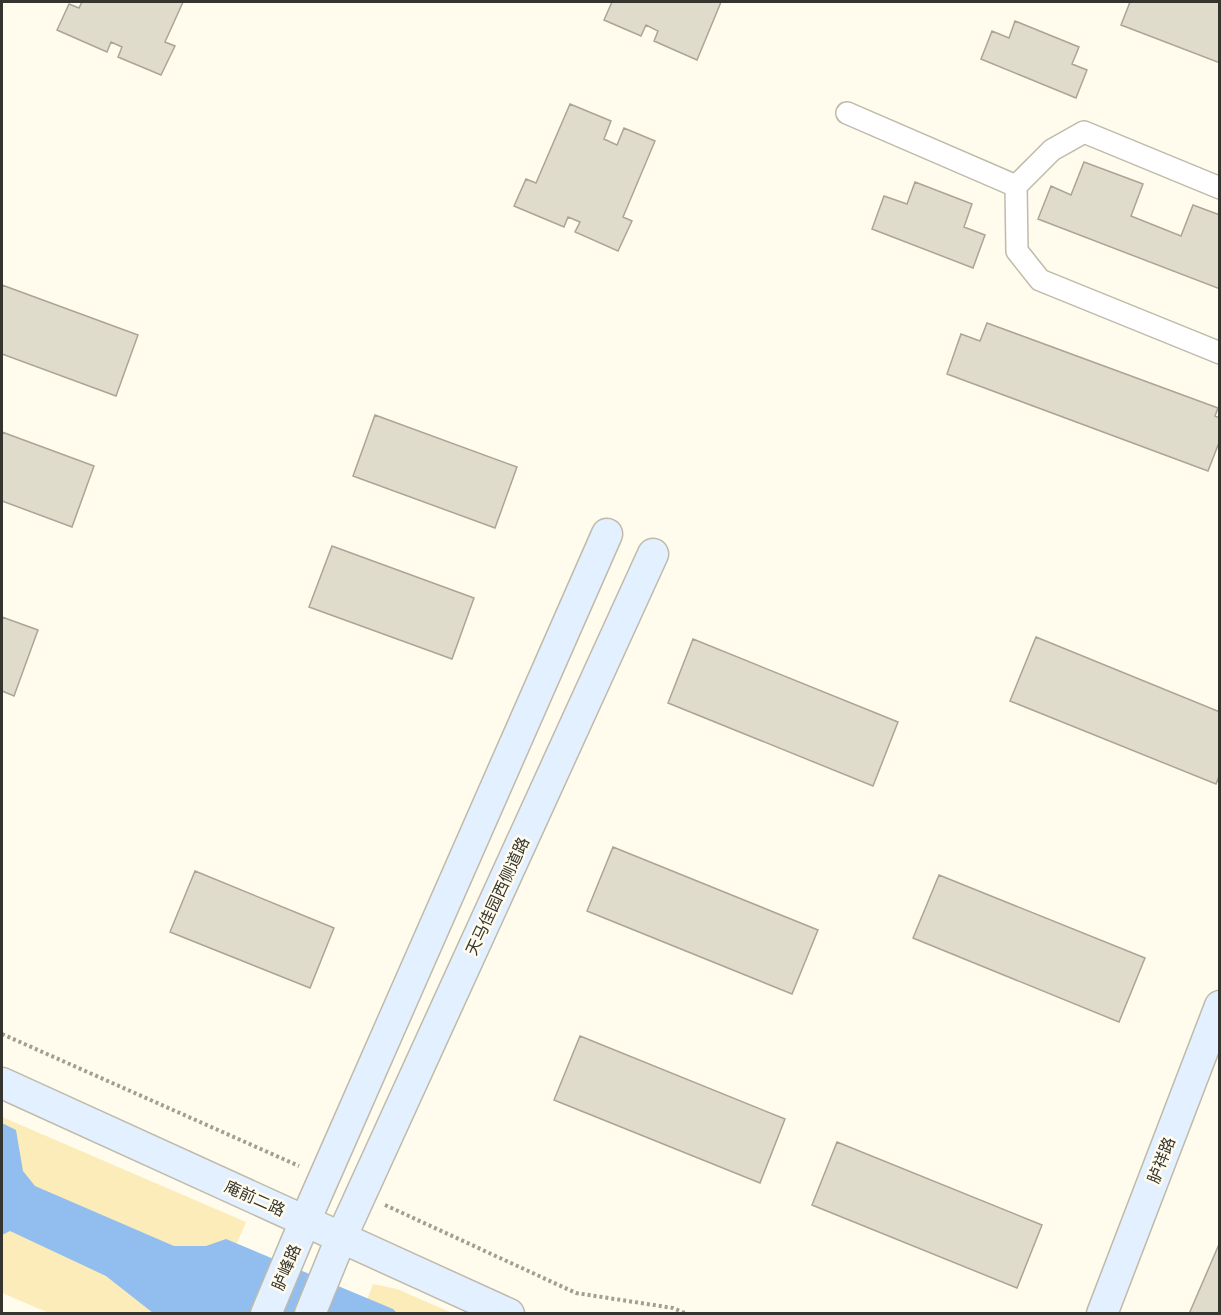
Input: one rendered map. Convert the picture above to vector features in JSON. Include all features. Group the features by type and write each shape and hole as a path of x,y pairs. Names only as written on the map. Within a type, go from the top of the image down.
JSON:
{"street":[{"path":"847,113 1016,186"},
{"path":"1220,188 1084,132 1052,150 1016,186 1017,251 1040,280 1220,353"},
{"path":"305,1221 607,534"},
{"name":"天马佳园西侧道路","path":"341,1238 653,554"},
{"name":"胪祥路","path":"1102,1314 1220,1005"},
{"name":"庵前二路","path":"2,1083 509,1314"},
{"name":"胪峰路","path":"266,1314 305,1221"},
{"path":"310,1314 341,1238"}],"shaded area":[{"path":"2,1117 246,1222 207,1313 49,1313 2,1293"},
{"path":"373,1284 397,1289 452,1313 362,1314"}],"water":[{"path":"2,1123 16,1130 23,1171 35,1186 174,1246 206,1246 226,1239 393,1309 397,1313 153,1313 106,1276 10,1231 2,1235"}],"building":[{"path":"82,2 183,2 165,42 175,46 161,75 118,57 122,47 111,42 107,52 57,30 69,4 79,8"},
{"path":"612,2 721,2 697,60 654,41 658,31 646,25 641,36 604,20"},
{"path":"1130,2 1220,2 1220,63 1121,25"},
{"path":"1015,21 1079,47 1072,64 1087,70 1076,98 981,59 992,31 1009,38"},
{"path":"570,104 611,121 604,139 617,145 624,128 655,141 623,217 632,221 618,251 575,232 580,222 568,217 564,227 514,206 526,179 536,183"},
{"path":"1084,162 1143,184 1131,216 1181,236 1193,205 1220,215 1220,289 1038,219 1051,186 1071,195"},
{"path":"915,182 972,204 964,227 985,235 973,268 872,229 884,196 907,204"},
{"path":"2,285 138,335 116,396 2,354"},
{"path":"987,323 1218,408 1215,416 1220,418 1220,440 1208,471 947,374 961,334 980,341"},
{"path":"375,415 517,467 495,528 353,476"},
{"path":"2,432 94,466 72,527 2,501"},
{"path":"332,546 474,598 452,659 309,607"},
{"path":"2,617 38,630 14,696 2,691"},
{"path":"1036,637 1220,712 1220,774 1216,784 1010,701"},
{"path":"693,639 898,722 873,786 668,703"},
{"path":"613,847 818,930 792,994 587,911"},
{"path":"195,871 334,928 310,988 170,932"},
{"path":"939,875 1145,958 1119,1022 913,938"},
{"path":"580,1036 785,1119 760,1183 554,1100"},
{"path":"837,1142 1042,1225 1017,1288 812,1205"},
{"path":"1220,1242 1220,1314 1189,1314"}]}
